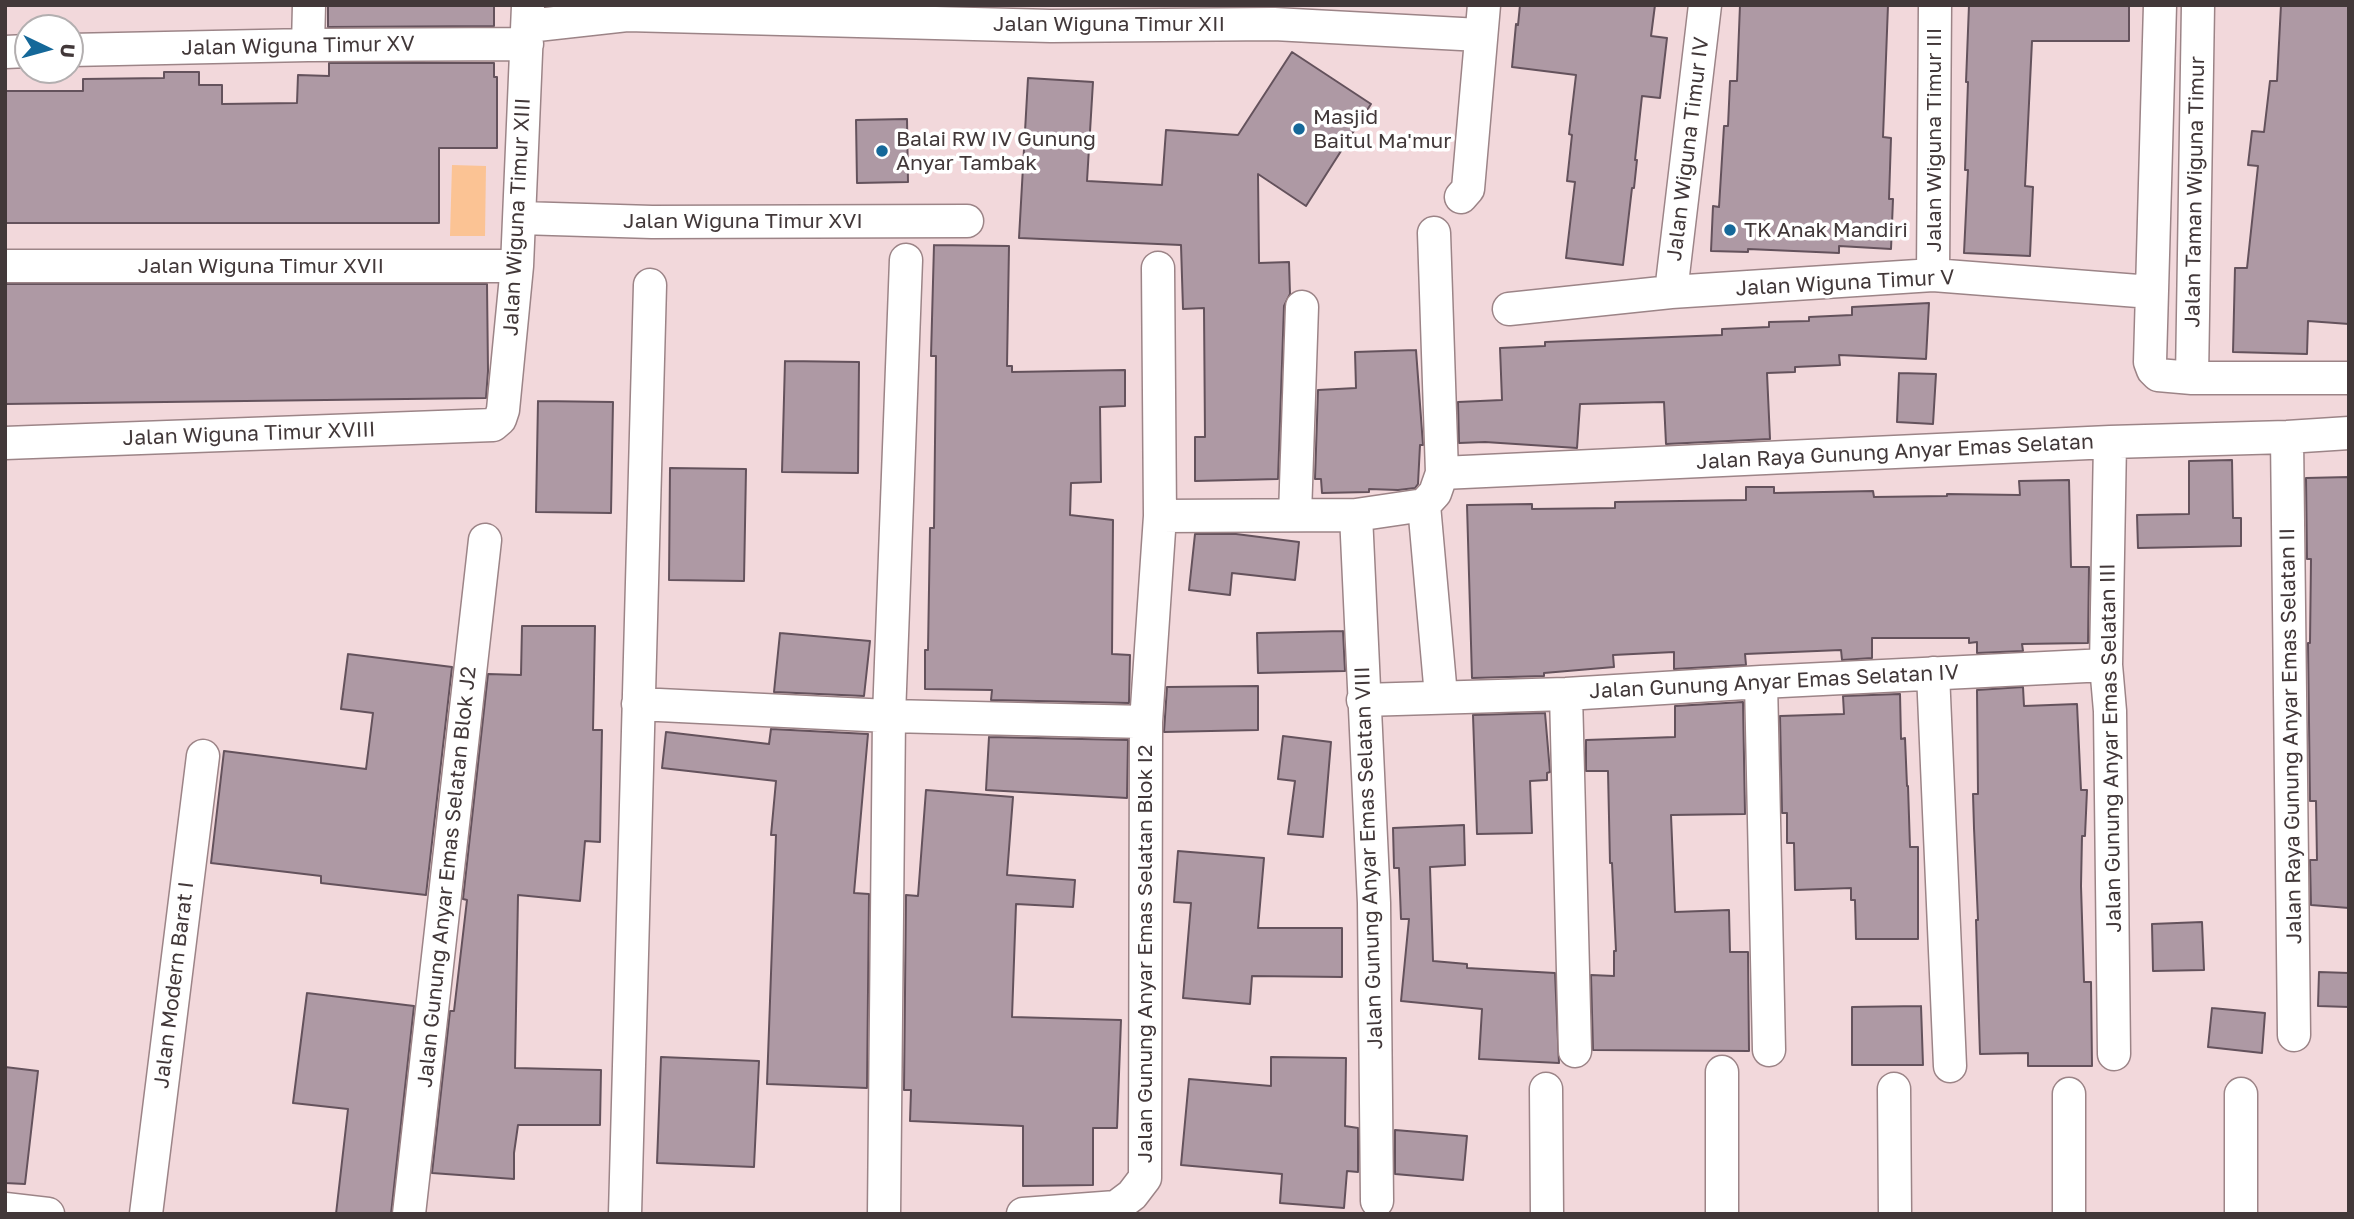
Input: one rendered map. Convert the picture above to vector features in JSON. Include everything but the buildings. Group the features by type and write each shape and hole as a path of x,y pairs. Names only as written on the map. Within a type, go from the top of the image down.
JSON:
{"street":[{"path":"308,45 309,5"},
{"name":"Jalan Wiguna Timur IV","path":"1671,292 1706,5"},
{"name":"Jalan Wiguna Timur III","path":"1933,275 1935,5"},
{"name":"Jalan Taman Wiguna Timur","path":"2160,5 2150,362 2158,375 2192,378 2198,5"},
{"name":"Jalan Wiguna Timur XII","path":"527,25 628,10 1053,16 1275,15 1482,20"},
{"path":"1461,197 1468,189 1482,20"},
{"name":"Jalan Wiguna Timur XV","path":"84,50 308,45 527,25"},
{"name":"Jalan Wiguna Timur XIII","path":"493,425 500,419 503,410 517,266 527,25"},
{"name":"Jalan Wiguna Timur XVI","path":"520,218 652,222 967,221"},
{"path":"1160,516 1356,514 1424,505 1435,493 1442,472 1434,233"},
{"path":"884,1214 889,716 906,260"},
{"name":"Jalan Wiguna Timur XVII","path":"5,266 517,266"},
{"name":"Jalan Gunung Anyar Emas Selatan Blok I2","path":"1023,1214 1116,1210 1145,1178 1146,722 1160,516 1158,268"},
{"name":"Jalan Wiguna Timur V","path":"1509,309 1671,292 1933,275 2151,292"},
{"path":"625,1214 650,285"},
{"path":"1294,515 1301,307"},
{"path":"2192,378 2349,378"},
{"name":"Jalan Wiguna Timur XVIII","path":"5,443 493,425"},
{"name":"Jalan Raya Gunung Anyar Emas Selatan","path":"1442,472 2110,442 2287,438 2349,433"},
{"name":"Jalan Raya Gunung Anyar Emas Selatan II","path":"2287,438 2294,1035"},
{"name":"Jalan Gunung Anyar Emas Selatan III","path":"2110,442 2106,665 2110,711 2115,1054"},
{"path":"1424,505 1441,696"},
{"name":"Jalan Gunung Anyar Emas Selatan VIII","path":"1356,514 1374,903 1377,1201"},
{"name":"Jalan Gunung Anyar Emas Selatan Blok J2","path":"409,1214 485,540"},
{"name":"Jalan Gunung Anyar Emas Selatan IV","path":"1363,700 1566,694 2106,665"},
{"path":"1933,673 1950,1066"},
{"path":"1761,682 1769,1050"},
{"path":"1566,694 1575,1051"},
{"path":"638,704 889,716"},
{"name":"Jalan Gunung Anyar Emas Selatan Blok I2","path":"889,716 1146,722"},
{"name":"Jalan Modern Barat I","path":"146,1214 203,756"},
{"path":"1722,1072 1722,1214"},
{"path":"1546,1088 1547,1214"},
{"path":"1894,1089 1895,1214"},
{"path":"2069,1094 2069,1214"},
{"path":"2241,1094 2241,1214"},
{"path":"5,1209 48,1214"}],"shaded area":[{"path":"452,165 486,166 485,236 450,236"}],"place":[{"name":"Masjid Baitul Ma'mur","path":"1299,129"},
{"name":"Balai RW IV Gunung Anyar Tambak","path":"882,151"},
{"name":"TK Anak Mandiri","path":"1730,230"}]}
